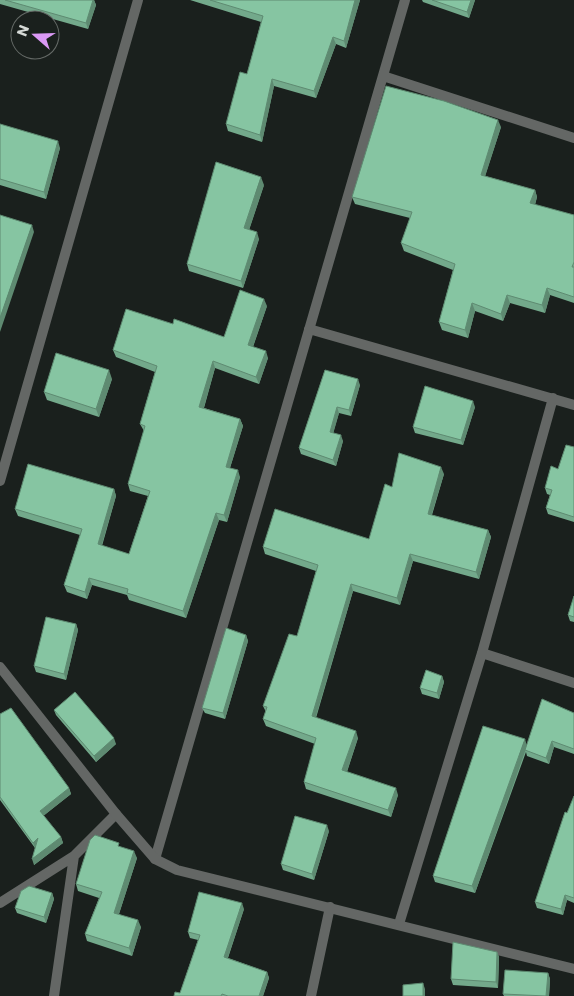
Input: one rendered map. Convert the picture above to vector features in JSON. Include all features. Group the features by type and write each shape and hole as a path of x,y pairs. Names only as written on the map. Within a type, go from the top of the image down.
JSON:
{"street":[{"path":"0,481 138,0"},
{"path":"155,859 405,0"},
{"path":"383,76 574,138"},
{"path":"309,329 574,405"},
{"path":"399,924 482,653 553,398"},
{"path":"482,653 574,683"},
{"path":"0,667 116,814 155,859 177,870 574,969"},
{"path":"0,903 74,856 116,814"},
{"path":"54,996 74,856"},
{"path":"311,996 330,907"}],"building":[{"path":"5,0 93,0 86,23 60,16 60,10 40,10"},
{"path":"210,0 355,0 344,41 333,37 314,91 272,79 260,135 226,124 240,72 247,74 263,16"},
{"path":"432,0 471,0 467,12"},
{"path":"386,86 444,101 498,120 481,175 535,190 530,203 574,215 574,262 572,267 574,267 574,297 547,288 542,305 507,295 501,314 472,303 465,330 439,322 455,264 401,243 412,212 352,197"},
{"path":"0,124 58,141 44,192 0,179"},
{"path":"216,162 261,177 244,228 257,232 241,281 187,264"},
{"path":"0,215 32,225 0,318"},
{"path":"240,290 264,299 248,345 266,351 256,377 213,361 199,407 240,419 226,467 238,470 224,515 216,513 183,611 127,593 128,589 89,578 85,592 64,585 82,529 15,509 28,464 114,489 98,544 129,554 150,491 128,484 145,426 140,424 157,366 113,350 126,309 173,324 174,319 224,337"},
{"path":"56,353 109,370 96,409 44,392"},
{"path":"325,370 358,379 349,410 337,407 330,432 341,435 333,460 299,448"},
{"path":"425,386 473,401 461,440 413,427"},
{"path":"566,445 574,447 574,517 546,508 552,490 545,488 551,466 558,469"},
{"path":"399,453 441,467 428,514 488,530 476,572 410,554 397,598 351,584 312,716 356,731 342,770 396,788 388,810 304,782 316,738 263,719 267,707 263,706 289,634 297,636 318,565 263,547 275,509 369,539 385,484 392,487"},
{"path":"574,596 574,617 568,615"},
{"path":"46,617 76,624 64,674 34,666"},
{"path":"226,628 246,635 223,713 202,708"},
{"path":"426,670 442,676 437,693 420,688"},
{"path":"75,692 114,738 94,756 54,710"},
{"path":"542,699 574,713 574,749 552,741 546,758 525,750"},
{"path":"11,708 69,788 40,811 61,837 32,859 38,838 33,843 0,797 0,714"},
{"path":"483,726 525,739 472,886 433,876"},
{"path":"574,796 574,898 565,895 561,909 535,902 565,812 567,813"},
{"path":"295,816 327,825 312,874 281,864"},
{"path":"95,835 119,843 118,846 134,851 114,913 138,920 129,948 85,934 102,892 76,884 90,840"},
{"path":"29,886 52,893 44,917 15,908 21,891"},
{"path":"199,892 242,903 224,957 267,972 259,996 228,996 222,994 221,996 174,996 175,992 180,993 200,935 188,932"},
{"path":"453,942 497,952 496,982 451,979"},
{"path":"505,970 548,973 546,996 503,994"},
{"path":"423,983 423,996 403,996 403,985"}]}
